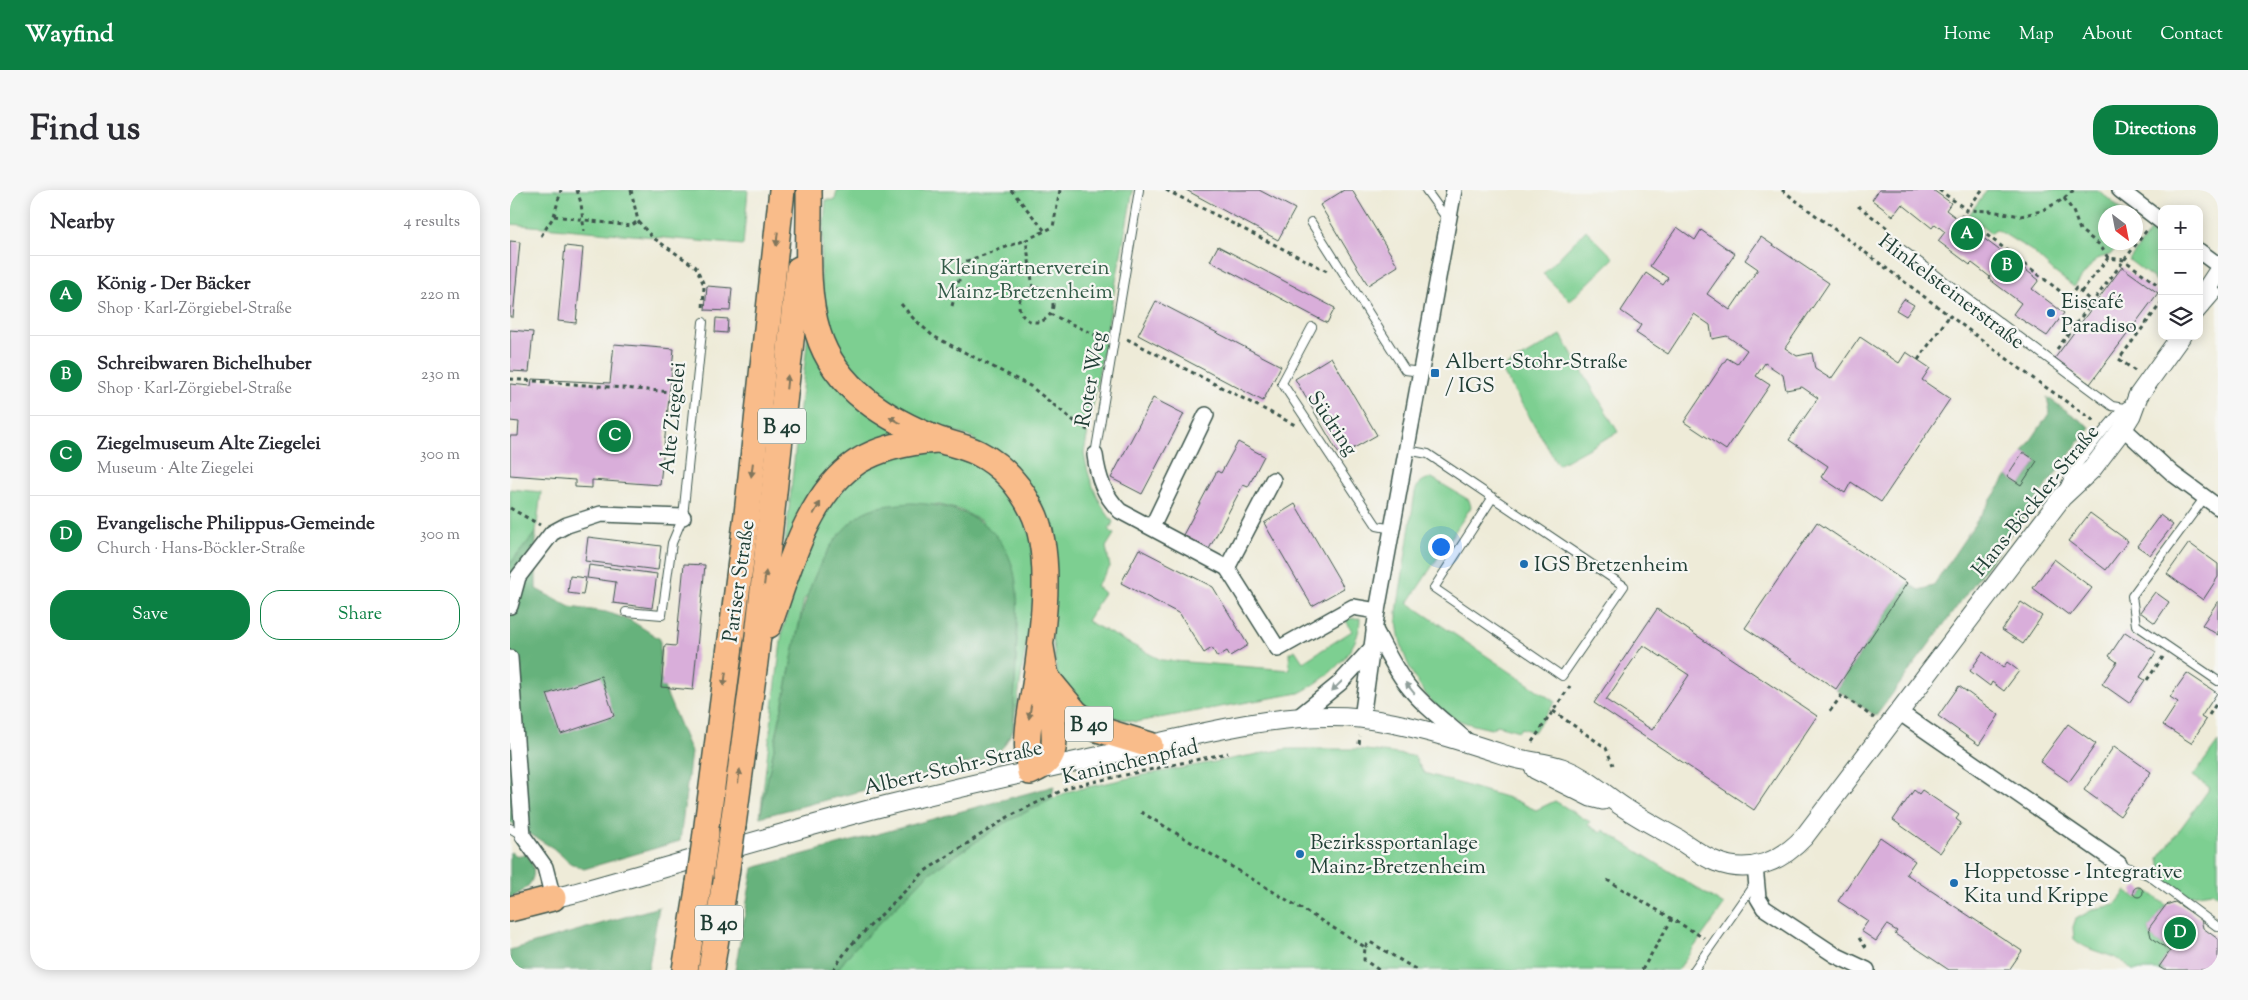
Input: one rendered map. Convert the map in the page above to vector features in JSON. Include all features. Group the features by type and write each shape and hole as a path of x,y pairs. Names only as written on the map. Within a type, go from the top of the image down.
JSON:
{"highway":[{"name":"Pariser Straße","path":"685,970 706,833 749,495 782,190"},
{"name":"Pariser Straße","path":"712,970 755,662 808,190"},
{"name":"B 40","path":"808,190 810,286 818,334 839,374 876,408 903,424 978,454 991,462 1017,485 1033,512 1044,553 1041,647 1027,734 1027,758 1030,772 1047,761 1054,746 1054,732 1041,647"},
{"name":"B 40","path":"755,662 795,552 815,511 830,486 857,462 885,449 912,442 940,440"},
{"name":"B 40","path":"1045,676 1076,712 1094,728 1150,745"},
{"path":"510,909 553,898"}],"street":[{"path":"1362,718 1370,650 1454,190"},
{"path":"2120,190 2158,219"},
{"path":"2203,254 2218,265"},
{"path":"2203,295 2218,272"},
{"name":"Hans-Böckler-Straße","path":"1756,874 1782,857 1804,837 2062,497 2092,468 2138,396 2177,340"},
{"path":"1152,527 1206,415"},
{"path":"2126,417 2173,474 2218,507"},
{"path":"1095,455 1100,482 1105,494 1114,505 1120,511 1227,568 1278,649 1353,607 1377,611"},
{"path":"1227,568 1273,480"},
{"path":"510,606 518,577 552,533 567,525 601,514 684,518"},
{"path":"1374,628 1397,671 1408,686 1423,703 1467,742"},
{"path":"1297,718 1340,683 1370,650"},
{"path":"510,658 517,832 545,867 553,898"},
{"path":"1899,712 2119,864"},
{"name":"Albert-Stohr-Straße","path":"553,898 889,804 1150,745 1297,718 1334,716 1362,718 1413,728 1467,742 1515,758 1591,797 1617,802 1716,862 1735,866 1756,874"},
{"path":"1756,874 1758,898 1764,908 1835,955 1866,970"}],"lane":[{"name":"Roter Weg","path":"1095,455 1139,190"},
{"path":"1426,190 1449,220"},
{"path":"1311,222 1405,370 1421,372"},
{"path":"1892,242 2126,417"},
{"path":"2203,310 2218,292"},
{"name":"Alte Ziegelei","path":"626,612 662,614 672,543 684,518 703,322"},
{"name":"Südring","path":"1312,327 1282,383 1377,526 1392,529"},
{"path":"1407,450 1428,454 1493,497 1624,586 1562,676 1434,588 1493,497"},
{"path":"2205,497 2132,596 2136,625 2218,682"},
{"path":"2119,864 2148,875 2218,927"},
{"path":"1694,970 1756,874"}],"path":[{"path":"541,236 554,216 561,190"},
{"path":"577,190 584,231"},
{"path":"631,190 638,221 652,237 696,267 704,285 703,322"},
{"path":"1011,190 1045,231"},
{"path":"952,306 964,262 1026,240 1053,227 1060,190"},
{"path":"1166,190 1350,283"},
{"name":"Hinkelsteinerstraße","path":"1782,190 2098,425"},
{"path":"1939,190 1967,210 1990,211 2021,216 2041,211 2074,190"},
{"path":"1982,190 1962,216 2068,298 2076,288 2092,302"},
{"path":"2064,198 2073,210 2080,230 2100,245 2108,258"},
{"path":"1858,206 1891,230 1892,242"},
{"path":"554,216 631,226 638,221"},
{"path":"2049,359 2124,260 2158,221"},
{"path":"1026,240 1033,288"},
{"path":"2081,292 2108,258"},
{"path":"2108,258 2124,260 2158,285"},
{"path":"1033,288 1043,290 1051,298 1050,314 1042,321 1031,321 1022,315 1019,305 1026,291 1033,288"},
{"path":"901,304 933,336 1030,386 1083,428 1098,434"},
{"path":"2138,373 2119,360 2158,307"},
{"path":"1050,314 1113,344"},
{"path":"1918,360 1950,315"},
{"path":"1115,333 1263,411 1316,435"},
{"path":"510,379 696,394"},
{"path":"510,508 552,533"},
{"path":"2147,680 2170,648"},
{"path":"1830,711 1842,695 1876,720"},
{"path":"2208,715 2218,701"},
{"path":"1553,712 1606,748 1613,765"},
{"name":"Kaninchenpfad","path":"832,970 849,947 926,871 1008,817 1069,788 1228,753"},
{"path":"1141,812 1365,947"},
{"path":"1607,880 1713,943"},
{"path":"1642,970 1672,919"},
{"path":"1379,970 1364,960 1365,947 1370,942 1418,970"}],"green space":[{"path":"510,190 748,190 743,245 510,224"},
{"name":"Kleingärtnerverein Mainz-Bretzenheim","path":"837,190 1133,190 1084,453 1094,489 1102,506 1113,522 1109,530 1114,534 1106,547 1110,567 1096,586 1104,593 1087,621 1161,660 1290,670 1289,653 1295,650 1303,662 1352,631 1345,619 1360,618 1355,642 1340,663 1320,680 1299,693 1136,722 1116,718 1095,709 1090,714 1057,675 1051,628 1055,562 973,438 915,418 863,389 834,348 823,311 820,268 826,200 835,200"},
{"path":"1987,190 2098,190 2116,205 2098,205 2098,250 2114,250 2110,255 2096,259 2074,287 2053,271 2032,251 1996,229 1990,233 1968,216"},
{"path":"1586,230 1614,258 1570,301 1543,274"},
{"path":"2150,231 2158,236 2158,282 2129,260 2136,250 2143,250 2143,241"},
{"path":"809,325 901,430 785,544"},
{"path":"1561,335 1618,432 1558,465 1501,369"},
{"path":"2047,397 2090,427 1876,716 1836,689 1907,583 1919,590 1933,586 2007,476 2021,485 2037,461 2023,452 2050,412"},
{"path":"913,450 945,452 973,463 992,475 1007,490 1021,511 1031,537 1035,586 1013,730 1017,639 982,521 960,510 936,504 804,599 760,817 782,633 798,572 818,518 859,471"},
{"path":"1432,478 1469,500 1471,507 1408,603 1555,702 1534,732 1521,728 1519,731 1497,725 1491,729 1466,723 1448,715 1433,703 1424,692 1409,666 1400,639 1397,612 1415,492 1421,482"},
{"path":"510,489 541,492 536,532 510,564"},
{"path":"911,503 932,505 969,515 997,537 1007,552 1014,571 1017,598 1013,730 1004,746 993,757 760,817 794,647 806,599 815,576 826,554 840,534 857,517 875,508"},
{"path":"536,532 536,589 570,607 606,612 630,620 660,639 660,678 691,752 680,841 584,869 570,863 553,848 510,822 510,564"},
{"path":"2218,742 2218,896 2212,892 2185,896 2162,877 2159,858 2210,788 2193,776"},
{"name":"Bezirkssportanlage Mainz-Bretzenheim","path":"1286,749 1358,749 1414,756 1424,773 1512,799 1536,810 1555,801 1590,822 1588,825 1601,833 1603,830 1724,905 1678,970 837,970 852,951 928,874 1004,823 1052,799 1070,791 1143,775"},
{"path":"1054,786 1052,799 1004,823 928,874 852,951 837,970 735,970 753,868"},
{"path":"510,852 518,856 527,854 533,868 533,875 528,886 510,898"},
{"path":"2146,890 2166,905 2149,928 2151,937 2170,951 2159,967 2164,970 2132,970 2112,956 2089,948 2074,939 2073,927 2076,919 2094,909 2115,905 2126,891 2138,899"},
{"path":"659,907 648,970 510,970 510,950"}],"building":[{"path":"1186,190 1259,190 1295,209 1278,240"},
{"path":"1344,190 1352,190 1398,266 1368,285 1320,205"},
{"path":"1879,190 1933,190 1951,203 1946,210 2039,280 2032,289 2064,313 2047,336 2013,314 2021,303 1989,279 1990,277 1972,263 1970,265 1938,241 1945,232 1935,224 1932,228 1902,204 1893,216 1872,200"},
{"path":"1677,227 1695,240 1701,230 1735,254 1707,294 1730,310 1758,269 1745,260 1761,237 1829,283 1785,348 1797,356 1812,353 1815,369 1831,379 1860,337 1899,363 1906,352 1930,368 1922,380 1950,399 1881,502 1851,482 1845,493 1821,477 1828,466 1789,440 1818,398 1802,387 1786,390 1783,375 1765,363 1756,376 1770,385 1726,450 1684,422 1727,358 1737,364 1747,350 1727,336 1712,339 1710,325 1694,314 1668,354 1636,333 1641,325 1621,311 1646,273 1663,285 1668,278 1650,266"},
{"path":"510,241 520,242 513,317 510,317"},
{"path":"565,246 583,248 576,323 558,321"},
{"path":"1218,246 1335,308 1327,323 1210,261"},
{"path":"2122,267 2158,293 2090,384 2055,358"},
{"path":"707,286 732,288 730,311 705,310"},
{"path":"1904,299 1914,305 1906,316 1896,310"},
{"path":"1156,301 1281,366 1263,401 1138,335"},
{"path":"716,318 728,319 727,333 715,332"},
{"path":"510,330 533,332 529,372 510,371"},
{"path":"614,344 674,349 660,485 592,480 592,488 575,487 575,480 510,475 510,436 518,436 519,422 510,421 510,384 531,386 532,379 610,383"},
{"path":"1331,357 1377,435 1340,456 1295,379"},
{"path":"1153,398 1184,414 1142,494 1111,478"},
{"path":"1238,442 1264,456 1248,487 1243,485 1209,549 1183,535 1217,471 1221,473"},
{"path":"2023,452 2037,461 2021,485 2007,476"},
{"path":"1295,504 1344,588 1312,606 1264,523"},
{"path":"2090,513 2128,541 2106,570 2068,541"},
{"path":"2160,515 2173,525 2150,555 2137,546"},
{"path":"1817,522 1907,583 1836,689 1745,628"},
{"path":"588,537 661,546 658,570 585,561"},
{"path":"2189,543 2218,564 2218,577 2203,600 2167,574"},
{"path":"1139,549 1213,587 1248,645 1230,656 1227,651 1217,657 1212,648 1204,653 1180,614 1121,583"},
{"path":"2054,559 2092,588 2070,616 2033,588"},
{"path":"684,564 705,565 693,690 661,687 665,645 676,646"},
{"path":"589,565 657,574 652,608 613,603 616,582 587,578"},
{"path":"570,576 586,578 583,595 568,593"},
{"path":"2155,592 2169,602 2155,623 2140,612"},
{"path":"2218,601 2218,635 2202,625"},
{"path":"2021,602 2042,616 2023,644 2002,630"},
{"path":"1657,609 1817,716 1754,810 1594,703","holes":["1643,645 1689,675 1652,730 1606,700"]},
{"path":"2125,632 2156,652 2140,677 2145,680 2129,703 2102,684 2117,662 2109,656"},
{"path":"1983,652 2003,668 2007,662 2019,671 2004,691 1992,682 1990,686 1970,671"},
{"path":"2187,673 2217,693 2201,717 2206,720 2191,743 2163,725 2178,702 2170,697"},
{"path":"601,676 614,716 561,734 547,694"},
{"path":"1959,686 1999,715 1979,745 1938,716"},
{"path":"2068,724 2096,744 2069,782 2040,762"},
{"path":"2114,746 2151,772 2120,816 2084,790"},
{"path":"1914,790 1919,794 1922,790 1959,815 1956,819 1961,823 1940,853 1893,820"},
{"path":"1880,837 1915,861 1906,874 2022,951 2009,970 1949,970 1895,934 1897,931 1887,925 1876,941 1861,931 1868,921 1838,901"},
{"path":"2138,887 2143,892 2138,897 2133,892"},
{"path":"2175,902 2201,919 2203,928 2218,939 2218,970 2164,970 2159,967 2170,951 2151,937 2149,928 2166,905"}],"place":[{"name":"König - Der Bäcker","path":"1967,234"},
{"name":"Schreibwaren Bichelhuber","path":"2007,266"},
{"name":"Eiscafé Paradiso","path":"2051,313"},
{"name":"Albert-Stohr-Straße / IGS","path":"1435,373"},
{"name":"Ziegelmuseum Alte Ziegelei","path":"615,436"},
{"name":"IGS Bretzenheim","path":"1524,564"},
{"name":"Bezirkssportanlage Mainz-Bretzenheim","path":"1300,854"},
{"name":"Hoppetosse - Integrative Kita und Krippe","path":"1954,883"},
{"name":"Evangelische Philippus-Gemeinde","path":"2180,933"}]}
